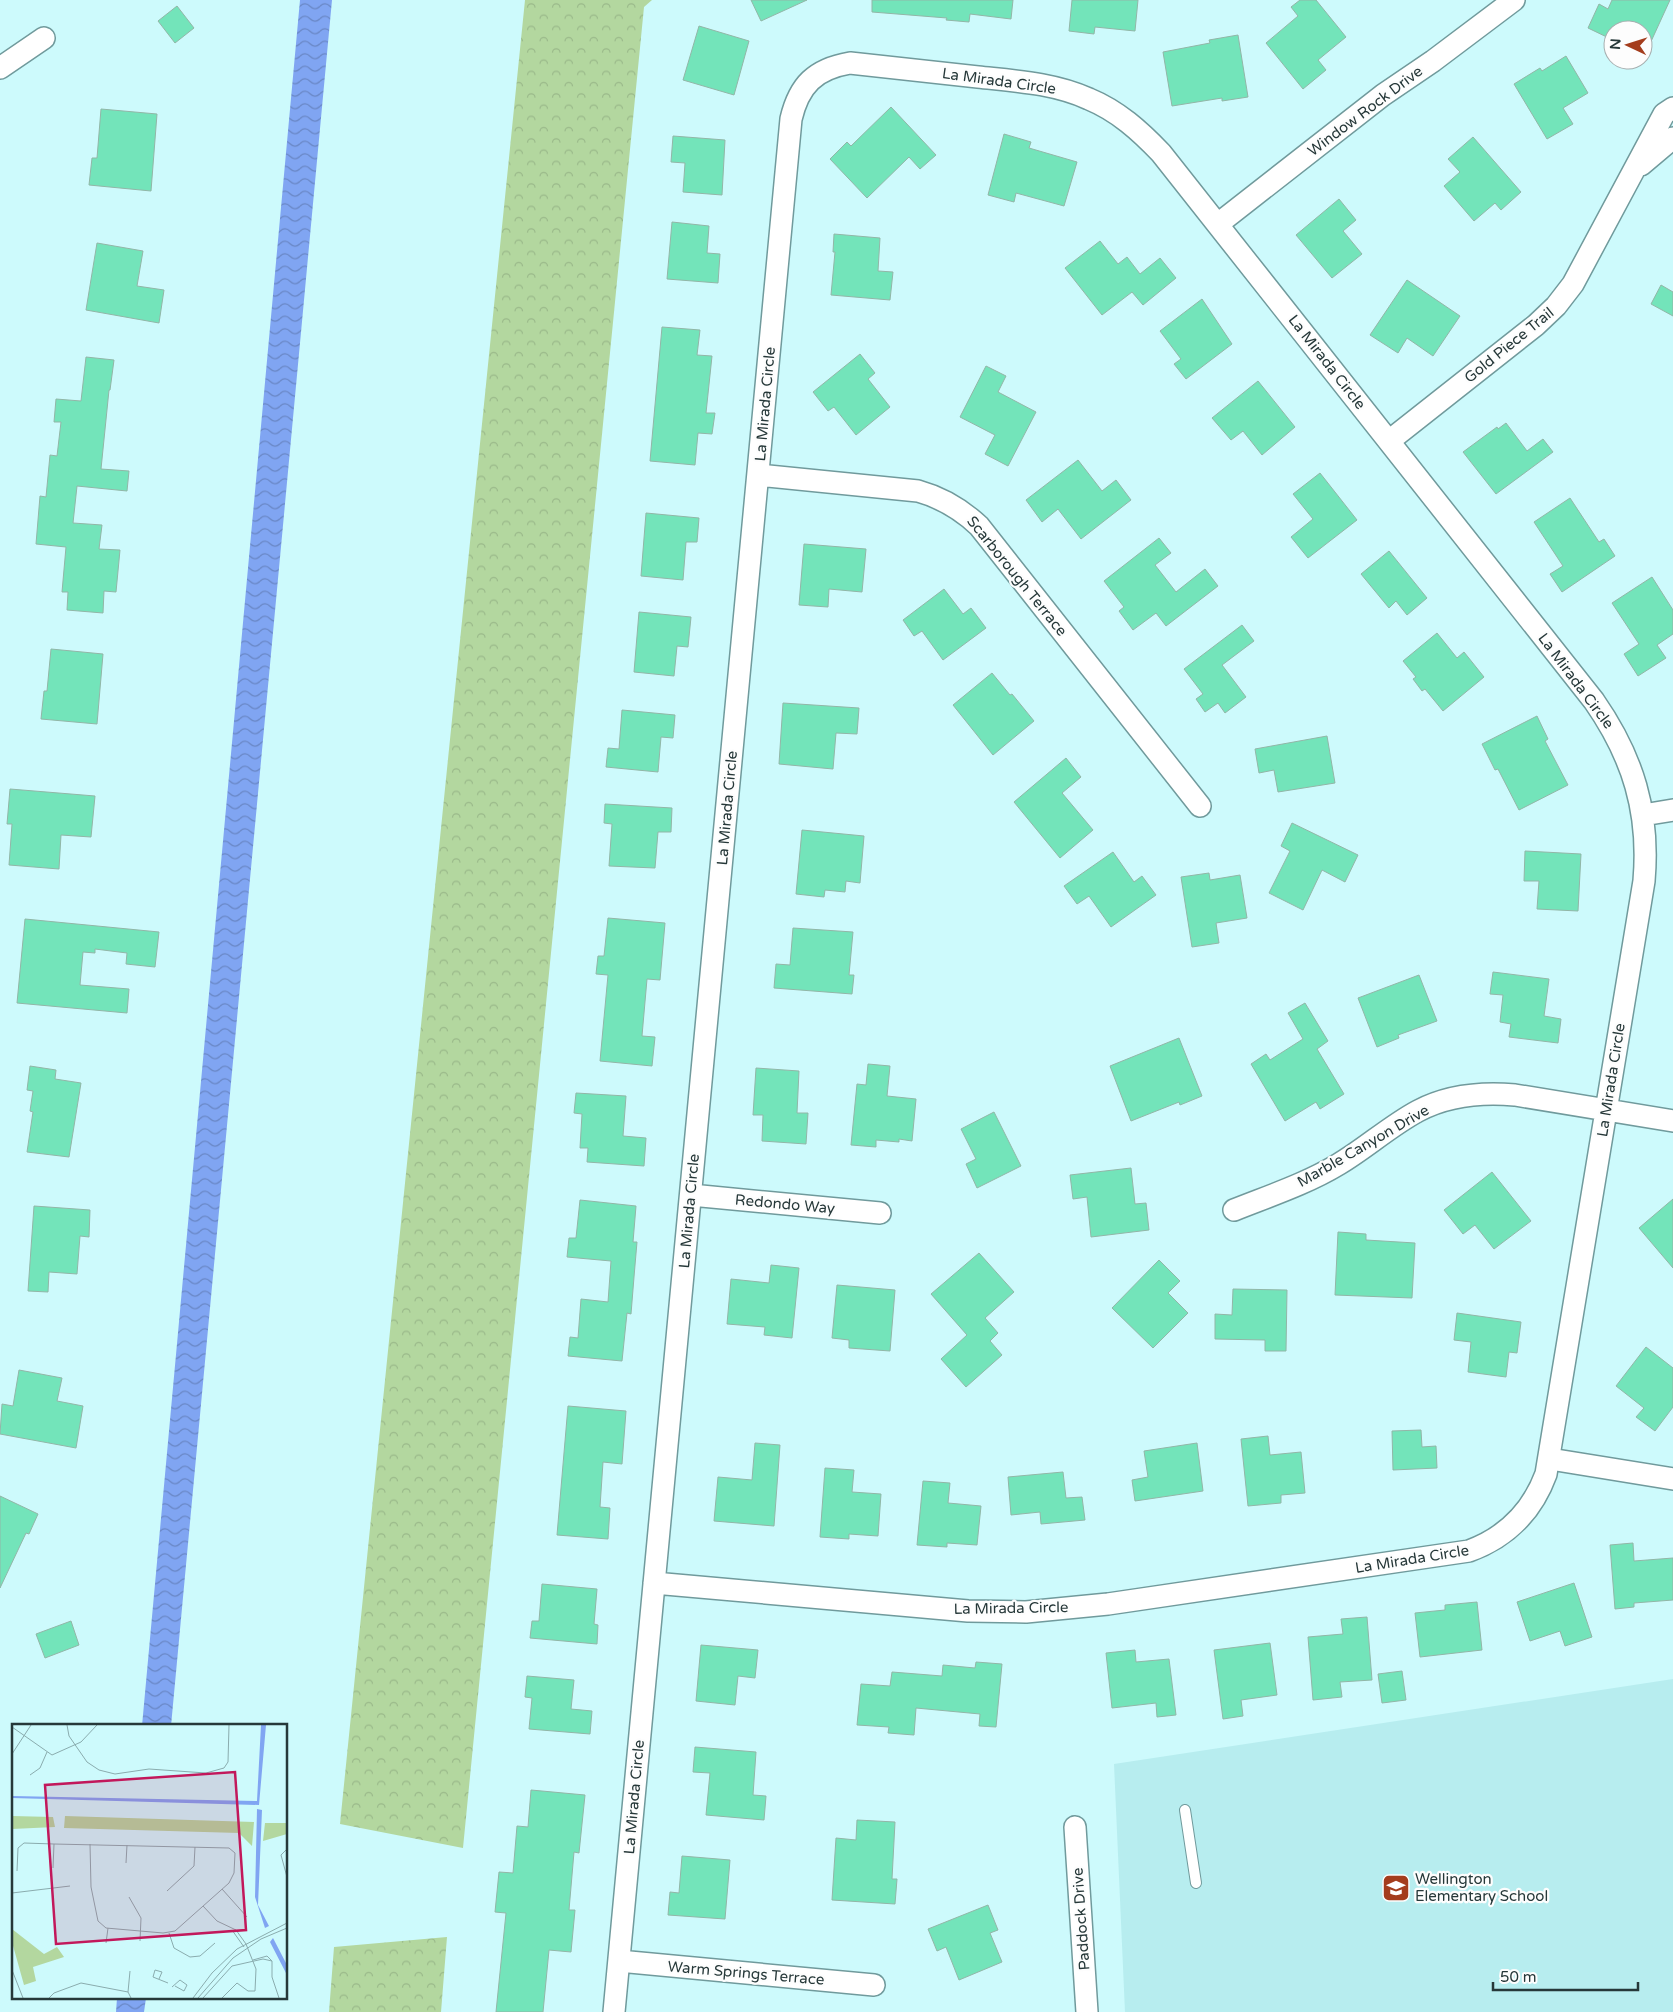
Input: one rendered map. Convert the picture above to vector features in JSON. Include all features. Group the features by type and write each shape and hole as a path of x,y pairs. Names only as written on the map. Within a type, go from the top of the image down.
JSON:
{"street":[{"name":"Window Rock Drive","path":"1218,224 1383,95 1433,62 1514,0"},
{"path":"0,68 44,38"},
{"name":"La Mirada Circle","path":"614,2012 690,1196 791,119 794,104 810,80 822,71 850,63 1031,83 1061,89 1090,99 1116,113 1140,131 1162,153 1588,693 1611,726 1626,755 1637,786 1643,815 1645,840 1644,881 1550,1459 1541,1487 1527,1512 1506,1532 1469,1551 1108,1604 1046,1611 968,1611 654,1583"},
{"name":"Gold Piece Trail","path":"1389,441 1536,325 1556,306 1572,284 1664,114 1673,108"},
{"name":"Gold Piece Trail","path":"1631,173 1673,138"},
{"name":"Scarborough Terrace","path":"758,475 918,491 946,501 964,512 980,526 1200,806"},
{"path":"1643,815 1673,810"},
{"name":"Marble Canyon Drive","path":"1234,1210 1299,1185 1339,1164 1418,1111 1465,1095 1498,1094 1673,1121"},
{"name":"Redondo Way","path":"690,1196 880,1213"},
{"path":"1550,1459 1673,1479"},
{"name":"Paddock Drive","path":"1075,1827 1087,2012"},
{"name":"Warm Springs Terrace","path":"619,1961 874,1985"}],"lane":[{"path":"1185,1810 1196,1883"}],"shaded area":[{"name":"Wellington Elementary School","path":"1673,1679 1673,2012 1125,2012 1114,1764"}],"green space":[{"path":"525,0 652,0 644,7 463,1848 340,1824"},
{"path":"447,1937 441,2012 329,2012 334,1947"}],"water":[{"path":"300,0 332,0 171,1724 142,1724"},
{"path":"117,2000 146,2000 144,2012 116,2012"}],"building":[{"path":"751,0 807,0 761,21"},
{"path":"872,0 1013,0 1011,19 970,14 969,22 946,20 947,18 872,12"},
{"path":"1072,0 1138,0 1135,31 1095,27 1094,34 1069,31"},
{"path":"1300,0 1316,0 1346,37 1318,60 1326,70 1303,89 1266,43 1298,16 1291,7"},
{"path":"1612,0 1670,0 1653,37 1653,20 1603,20 1603,35 1588,28 1599,4 1608,9"},
{"path":"177,6 194,28 175,43 158,21"},
{"path":"699,26 749,41 734,95 683,80"},
{"path":"1238,35 1248,97 1222,101 1222,98 1172,106 1163,52 1210,43 1209,40"},
{"path":"1566,56 1588,93 1563,108 1573,124 1547,139 1514,84 1540,68 1542,71"},
{"path":"891,107 936,155 920,169 909,157 867,198 830,159 847,142 851,146"},
{"path":"101,109 157,114 151,191 89,185 92,158 97,158"},
{"path":"1004,134 1031,142 1029,148 1077,162 1064,206 1016,193 1014,202 988,195"},
{"path":"673,136 725,140 722,195 683,192 685,163 671,162"},
{"path":"1473,137 1521,192 1501,210 1495,203 1474,221 1444,186 1460,172 1448,159"},
{"path":"1339,199 1356,220 1343,231 1362,254 1332,278 1296,235"},
{"path":"672,222 709,226 707,253 720,254 718,283 667,279"},
{"path":"834,234 880,238 878,271 893,272 890,300 831,295 835,252 833,252"},
{"path":"1100,241 1118,264 1127,257 1140,274 1160,258 1176,278 1143,305 1132,292 1102,315 1065,268"},
{"path":"97,243 143,251 137,286 164,290 159,323 86,310"},
{"path":"1407,280 1460,316 1433,356 1407,338 1398,353 1370,335"},
{"path":"1661,285 1673,292 1673,316 1651,304"},
{"path":"1202,299 1232,344 1186,379 1174,364 1181,359 1160,331"},
{"path":"662,327 700,330 697,355 712,356 706,413 715,413 712,434 698,433 695,465 650,461"},
{"path":"860,354 875,373 868,379 890,407 856,435 834,407 828,411 813,392"},
{"path":"86,357 114,360 101,469 129,471 127,491 77,486 73,523 102,525 99,549 120,550 116,592 104,591 103,613 67,610 68,592 62,592 66,547 36,544 40,496 46,497 50,455 57,456 61,422 54,422 56,399 81,401"},
{"path":"986,366 1006,376 998,392 1036,412 1008,466 985,454 995,435 960,417"},
{"path":"1258,381 1295,427 1262,455 1243,431 1231,440 1212,418"},
{"path":"1506,423 1527,451 1543,439 1553,452 1496,494 1463,452 1497,427 1498,429"},
{"path":"1078,460 1102,491 1116,480 1131,500 1081,539 1058,509 1042,522 1026,500"},
{"path":"1320,473 1357,520 1308,558 1291,537 1313,519 1293,494"},
{"path":"1570,498 1599,542 1604,539 1615,556 1562,592 1550,574 1563,566 1534,522"},
{"path":"646,513 699,518 697,542 686,542 683,580 641,576"},
{"path":"1159,538 1171,553 1155,565 1176,592 1205,569 1218,586 1166,626 1156,613 1133,630 1119,611 1124,607 1104,581"},
{"path":"804,544 866,549 862,592 829,589 828,607 799,605"},
{"path":"1389,551 1427,598 1407,615 1396,601 1389,608 1361,574"},
{"path":"1652,577 1673,610 1673,634 1657,645 1666,658 1638,676 1624,654 1639,644 1612,603"},
{"path":"944,589 963,614 971,608 986,628 943,660 922,631 914,636 903,620"},
{"path":"639,612 691,617 688,647 677,646 674,676 634,672"},
{"path":"1242,625 1254,641 1222,665 1246,697 1225,713 1218,703 1205,712 1196,699 1203,694 1184,669"},
{"path":"1437,633 1457,658 1464,652 1484,677 1443,711 1425,689 1422,691 1413,679 1416,677 1403,661"},
{"path":"51,649 103,654 97,724 41,719 44,691 47,691"},
{"path":"992,673 1034,721 993,755 953,705"},
{"path":"783,703 859,708 857,734 836,733 833,769 779,764"},
{"path":"622,710 675,715 673,738 661,737 658,772 606,767 608,748 619,749"},
{"path":"1537,716 1548,739 1545,741 1568,785 1519,810 1498,769 1495,770 1482,744"},
{"path":"1327,736 1335,783 1278,792 1274,770 1259,773 1255,749"},
{"path":"1066,758 1081,777 1062,793 1093,830 1060,858 1014,802"},
{"path":"10,789 95,796 91,837 61,835 59,869 9,865 12,824 7,824"},
{"path":"605,804 672,808 671,832 658,832 655,868 609,866 612,824 604,823"},
{"path":"1292,823 1358,855 1345,882 1322,870 1303,910 1269,893 1290,851 1281,846"},
{"path":"802,830 864,836 860,883 846,881 845,892 825,890 824,897 796,894"},
{"path":"1525,851 1581,854 1578,911 1537,909 1539,881 1524,881"},
{"path":"1113,852 1134,882 1142,876 1156,895 1111,927 1089,896 1077,904 1064,886"},
{"path":"1209,873 1210,880 1240,875 1247,918 1216,923 1219,943 1192,947 1181,877"},
{"path":"608,918 665,923 660,980 647,979 642,1036 655,1037 652,1066 600,1061 608,975 596,974 598,956 604,956"},
{"path":"25,919 159,932 155,967 126,964 127,953 95,949 95,953 83,952 80,985 129,989 127,1013 17,1003"},
{"path":"793,928 853,932 849,975 854,975 852,994 774,988 776,964 790,965"},
{"path":"1493,972 1549,979 1544,1016 1561,1019 1558,1043 1509,1037 1511,1024 1500,1022 1503,995 1490,994"},
{"path":"1419,975 1437,1021 1398,1035 1399,1038 1377,1047 1358,998"},
{"path":"1305,1003 1328,1041 1317,1049 1344,1094 1320,1109 1316,1102 1285,1121 1251,1064 1266,1054 1270,1060 1303,1039 1288,1013"},
{"path":"1179,1038 1202,1096 1180,1105 1179,1102 1131,1121 1110,1066"},
{"path":"868,1064 890,1066 887,1096 916,1099 912,1141 899,1139 899,1142 876,1140 876,1147 851,1145 857,1084 866,1085"},
{"path":"30,1066 56,1070 55,1079 81,1083 69,1157 27,1152 33,1112 30,1111 33,1091 27,1090"},
{"path":"756,1068 799,1071 797,1113 808,1113 806,1144 762,1141 763,1115 753,1115"},
{"path":"576,1093 626,1096 623,1136 646,1138 644,1166 587,1162 588,1148 580,1148 582,1114 574,1113"},
{"path":"994,1112 1021,1166 977,1188 966,1164 976,1159 961,1129"},
{"path":"1131,1168 1135,1204 1146,1203 1149,1230 1091,1237 1087,1197 1073,1199 1070,1175"},
{"path":"1492,1172 1531,1221 1494,1249 1475,1225 1463,1234 1444,1210"},
{"path":"1673,1199 1673,1268 1639,1228"},
{"path":"580,1200 636,1206 633,1242 637,1242 631,1314 627,1313 622,1361 568,1356 570,1337 578,1338 581,1299 608,1302 611,1261 567,1257 569,1238 576,1238"},
{"path":"34,1206 90,1210 89,1237 80,1236 77,1274 49,1272 48,1292 28,1291"},
{"path":"1338,1232 1366,1234 1366,1240 1415,1243 1412,1298 1335,1295"},
{"path":"979,1253 1014,1292 985,1318 998,1333 990,1341 1002,1355 966,1387 941,1359 967,1335 931,1294"},
{"path":"1159,1260 1180,1281 1168,1293 1188,1313 1153,1348 1112,1308"},
{"path":"771,1265 799,1268 792,1338 764,1335 765,1327 727,1324 731,1279 769,1283"},
{"path":"837,1285 895,1290 890,1351 849,1348 849,1340 832,1338"},
{"path":"1233,1289 1287,1290 1286,1351 1265,1351 1265,1340 1215,1339 1215,1314 1232,1315"},
{"path":"1457,1313 1521,1322 1517,1353 1509,1352 1506,1377 1468,1372 1471,1342 1454,1340"},
{"path":"1646,1347 1673,1368 1673,1407 1655,1431 1636,1417 1644,1408 1616,1386"},
{"path":"19,1370 62,1378 57,1401 83,1406 76,1448 0,1434 2,1404 13,1406"},
{"path":"568,1406 626,1411 622,1464 603,1462 600,1507 610,1508 608,1539 557,1535"},
{"path":"1421,1430 1422,1447 1436,1446 1437,1468 1393,1470 1392,1431"},
{"path":"1268,1436 1270,1455 1301,1452 1305,1493 1281,1495 1281,1503 1248,1506 1241,1439"},
{"path":"755,1443 780,1445 774,1526 714,1521 718,1477 752,1480"},
{"path":"1197,1443 1203,1491 1135,1501 1132,1480 1148,1477 1144,1451"},
{"path":"825,1468 854,1470 852,1492 881,1494 878,1536 849,1534 849,1539 820,1537"},
{"path":"1063,1472 1066,1498 1082,1497 1085,1520 1041,1524 1040,1512 1011,1515 1008,1477"},
{"path":"923,1481 950,1483 948,1503 981,1506 977,1545 947,1543 947,1547 917,1545"},
{"path":"0,1496 38,1514 29,1534 26,1533 0,1588"},
{"path":"1633,1543 1634,1561 1673,1558 1673,1600 1634,1603 1634,1607 1615,1609 1610,1545"},
{"path":"1574,1583 1592,1637 1565,1646 1560,1631 1530,1641 1517,1602"},
{"path":"542,1584 597,1589 594,1624 598,1625 597,1644 530,1638 532,1621 539,1621"},
{"path":"1477,1602 1482,1650 1420,1657 1415,1613 1445,1610 1445,1605"},
{"path":"1367,1617 1372,1680 1340,1682 1342,1697 1313,1700 1308,1637 1343,1634 1341,1619"},
{"path":"71,1621 79,1645 45,1658 36,1634"},
{"path":"1270,1643 1277,1695 1241,1700 1243,1716 1223,1719 1214,1650"},
{"path":"701,1645 758,1650 755,1678 738,1676 735,1705 696,1701"},
{"path":"1135,1650 1136,1662 1169,1659 1176,1715 1157,1717 1156,1703 1112,1708 1106,1653"},
{"path":"976,1662 1002,1664 996,1727 979,1726 980,1714 916,1708 914,1735 888,1733 889,1727 857,1725 861,1684 890,1686 892,1672 942,1676 943,1665 975,1668"},
{"path":"1402,1671 1406,1700 1382,1703 1378,1674"},
{"path":"527,1676 574,1680 571,1709 592,1711 590,1734 529,1729 532,1698 525,1697"},
{"path":"695,1747 756,1752 753,1795 766,1796 764,1820 706,1815 710,1773 693,1772"},
{"path":"531,1790 585,1795 579,1853 574,1852 569,1910 575,1910 571,1952 549,1950 543,2012 496,2012 506,1913 495,1912 499,1872 513,1873 517,1826 528,1827"},
{"path":"857,1820 895,1822 892,1879 897,1879 895,1904 832,1900 836,1838 856,1840"},
{"path":"682,1856 730,1860 725,1919 668,1915 670,1892 679,1893"},
{"path":"988,1905 998,1930 990,1933 1002,1962 959,1980 946,1947 937,1951 928,1929"}],"place":[{"name":"Wellington Elementary School","path":"1396,1888"}]}
